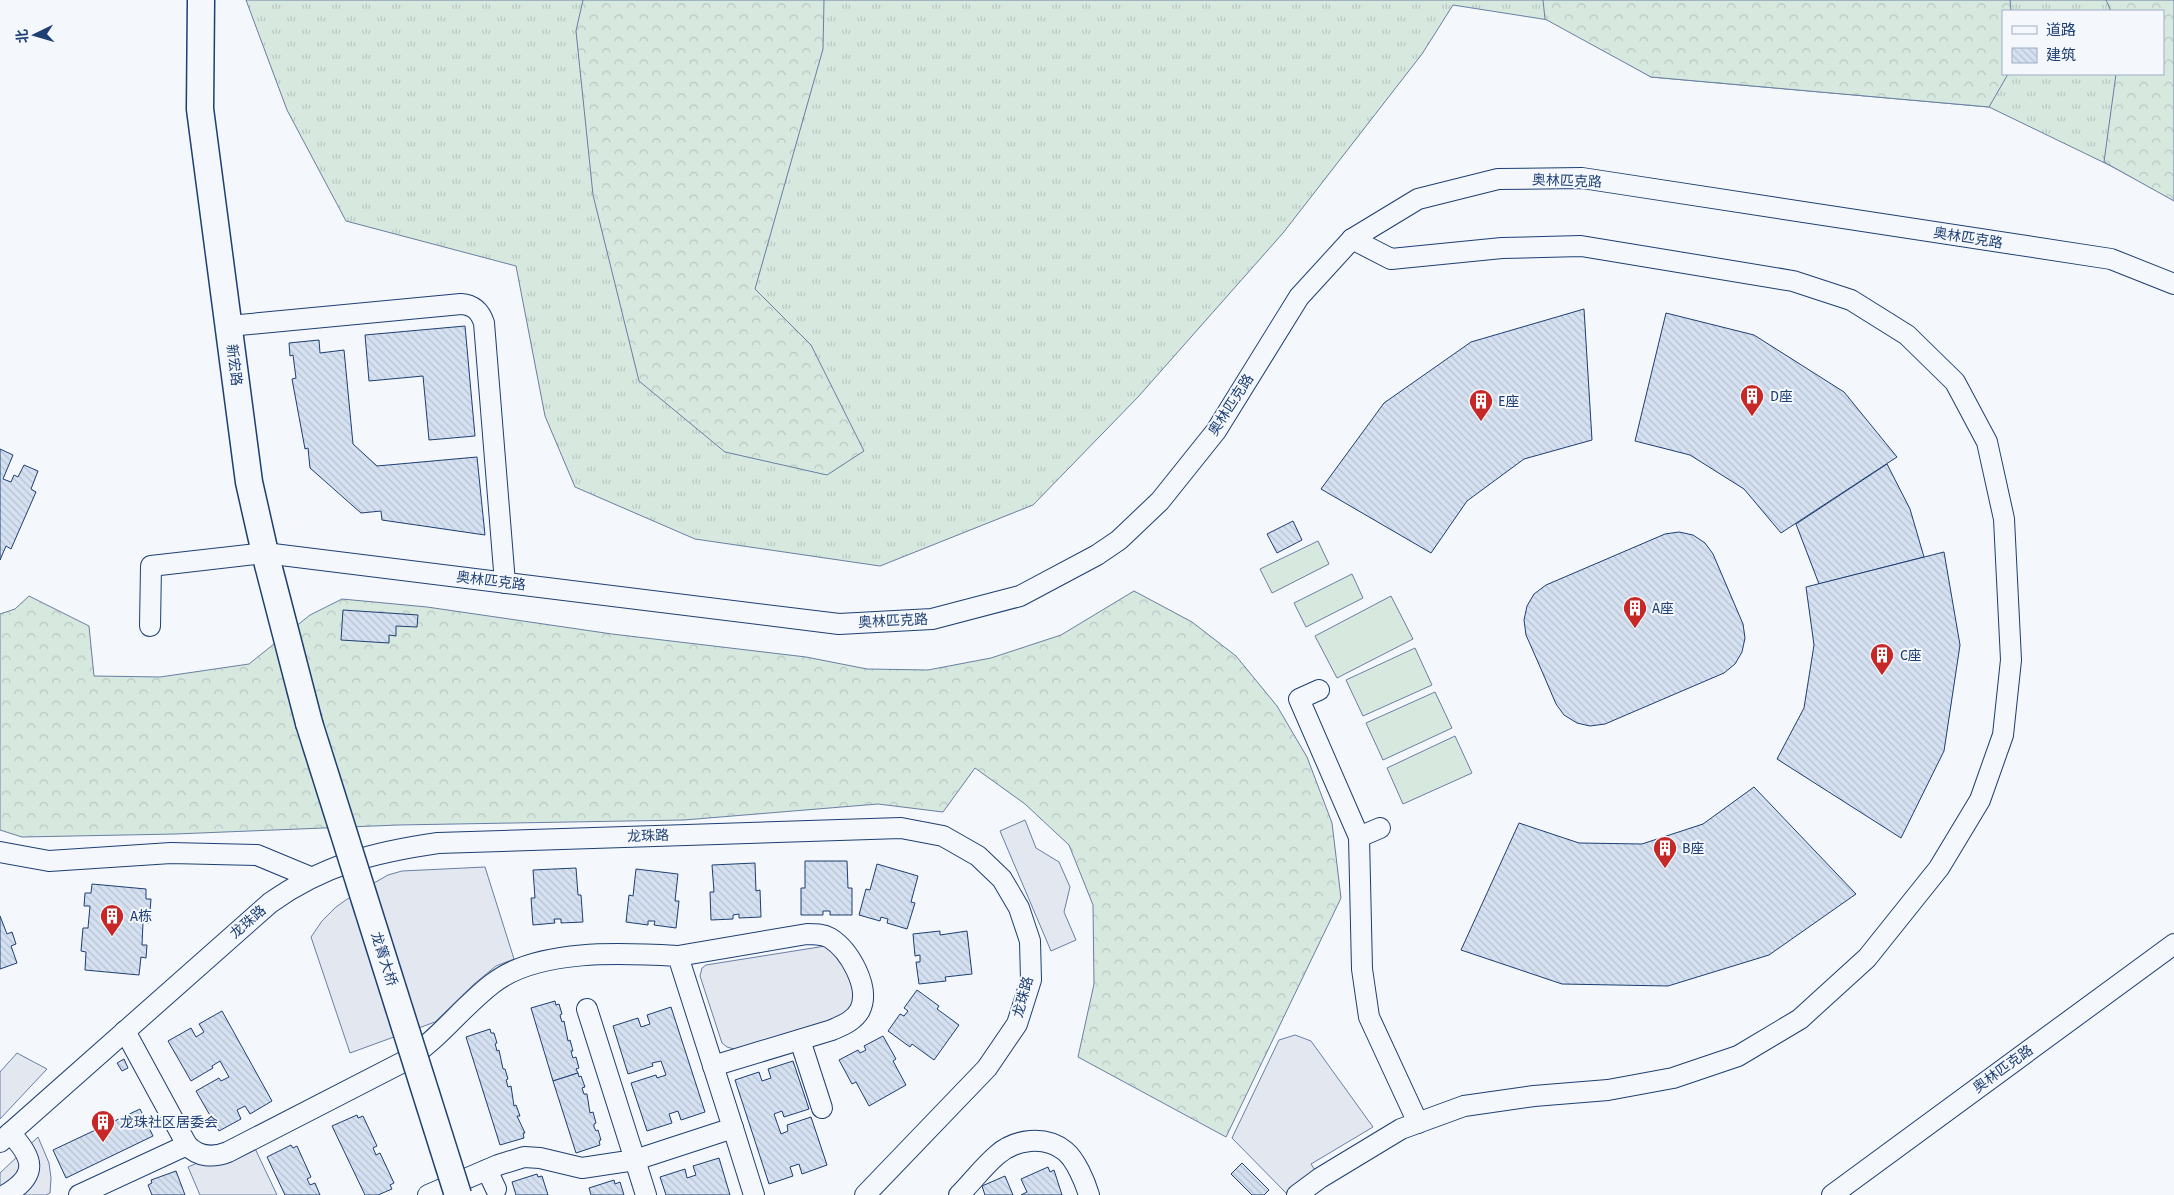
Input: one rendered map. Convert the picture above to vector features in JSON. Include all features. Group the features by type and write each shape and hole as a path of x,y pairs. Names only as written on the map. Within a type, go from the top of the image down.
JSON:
{"main road":[{"name":"新宏路","path":"201,0 200,110 249,482 265,553 309,723"},
{"name":"龙箐大桥","path":"309,723 458,1195"}],"street":[{"name":"奥林匹克路","path":"150,626 151,566 265,553 838,624 932,619 1020,596 1097,556 1119,540 1160,501 1216,431 1298,297 1352,239 1418,199 1498,180 1582,178 2110,259 2174,284"},
{"path":"1297,1195 1320,1178 1401,1129 1464,1106 1534,1096 1608,1090 1673,1078 1738,1056 1800,1019 1867,958 1939,868 1980,800 2003,735 2011,660 2004,519 1987,442 1954,382 1907,335 1851,300 1793,281 1581,246 1502,248 1391,259 1352,239"},
{"path":"229,326 461,304 473,307 478,311 484,323 506,583"},
{"path":"1319,690 1299,700 1360,837 1362,969 1369,1018 1418,1123"},
{"name":"龙珠路","path":"5,1137 270,903 310,877 340,865 390,850 438,843 901,828 943,836 978,856 1002,879 1019,908 1030,941 1031,980 1016,1024 988,1068 865,1195"},
{"path":"1360,837 1380,828"},
{"path":"0,852 48,861 171,853 257,855 310,877"},
{"path":"125,1031 186,1145 195,1152 206,1156 228,1152 407,1060 444,1031 494,982 511,972 530,965 594,954 629,953 678,956 807,934 818,934 829,938 846,954 859,976 863,998 861,1008 855,1017 846,1024 800,1040 713,1066"},
{"name":"奥林匹克路","path":"1832,1195 2174,944"},
{"path":"678,956 754,1195"},
{"path":"587,1009 646,1195"},
{"path":"800,1040 822,1108"},
{"path":"428,1195 487,1170 524,1157 540,1158 582,1168 635,1160 733,1128"},
{"path":"5,1137 25,1149 29,1164 20,1186 6,1195"},
{"path":"959,1195 998,1154 1020,1142 1043,1141 1065,1151 1083,1178 1089,1195"},
{"path":"80,1195 186,1145"},
{"path":"487,1170 496,1189"}],"green space":[{"path":"246,0 2174,0 2174,200 2111,166 1989,107 1651,77 1555,21 1453,5 1422,54 1283,233 1138,397 1033,505 880,566 695,539 575,487 545,416 516,266 346,221 287,110"},
{"path":"583,0 824,0 823,49 755,289 811,345 864,451 827,475 725,452 639,381 593,195 576,31"},
{"path":"1543,0 2010,0 2011,10 2002,10 2002,75 2007,75 1989,107 1651,77 1545,19"},
{"path":"2106,0 2174,0 2174,201 2104,162 2116,75 2164,75 2164,10 2111,10"},
{"path":"1318,541 1329,564 1272,593 1260,569"},
{"path":"1352,574 1363,598 1306,627 1294,603"},
{"path":"1134,591 1192,622 1236,656 1277,706 1307,757 1332,823 1341,898 1226,1137 1078,1057 1094,984 1093,905 1069,845 1025,804 975,768 943,812 878,804 684,820 398,825 175,834 22,837 0,830 0,614 15,609 29,596 89,626 94,676 160,677 249,664 310,615 342,599 427,607 612,634 806,657 867,669 928,670 991,658 1061,635"},
{"path":"1391,596 1413,639 1337,678 1315,636"},
{"path":"1415,648 1432,685 1363,716 1346,680"},
{"path":"1435,692 1452,728 1383,760 1366,723"},
{"path":"1455,736 1472,773 1403,804 1387,768"}],"shaded area":[{"path":"1025,820 1036,848 1059,862 1070,887 1064,912 1076,940 1051,951 1000,831"},
{"path":"485,867 514,959 496,966 474,984 435,1022 350,1053 311,937 322,921 336,907 353,895 388,875 402,871"},
{"path":"838,944 861,1008 737,1059 734,1049 722,1043 700,976 702,968 706,965"},
{"path":"1295,1035 1311,1041 1373,1127 1311,1164 1320,1178 1288,1195 1232,1138 1279,1040"},
{"path":"17,1053 47,1069 0,1119 0,1072"},
{"path":"38,1137 49,1163 50,1193 46,1195 0,1195 0,1173"},
{"path":"251,1140 277,1195 200,1195 188,1167"}],"building":[{"name":"E座","path":"1584,309 1592,440 1524,459 1467,501 1431,553 1321,489 1384,403 1471,342"},
{"name":"D座","path":"1666,313 1754,335 1844,392 1897,457 1781,533 1744,489 1690,455 1635,441"},
{"path":"465,326 475,436 429,440 423,376 369,381 365,335"},
{"path":"319,340 320,353 344,350 353,444 377,466 477,457 485,535 382,520 381,511 361,513 310,468 308,448 305,449 292,379 296,378 293,355 290,356 289,343"},
{"path":"0,449 13,455 3,479 11,482 14,475 18,477 24,465 38,471 31,489 36,492 11,549 6,546 0,560"},
{"path":"1887,464 1910,509 1924,557 1819,584 1796,524"},
{"path":"1293,521 1302,540 1277,553 1267,534"},
{"name":"A座","path":"1679,532 1693,535 1705,543 1713,554 1743,624 1745,638 1742,652 1735,664 1724,673 1605,724 1590,726 1577,723 1564,715 1556,704 1526,635 1524,620 1527,606 1534,594 1546,585 1665,534"},
{"name":"C座","path":"1944,552 1960,645 1944,751 1901,838 1777,759 1804,708 1814,645 1806,587"},
{"path":"343,610 418,615 417,627 396,626 396,636 389,635 389,643 341,640"},
{"name":"B座","path":"1754,787 1856,894 1769,955 1668,986 1562,984 1461,950 1519,823 1579,843 1642,844 1703,824"},
{"path":"805,861 847,861 848,888 852,888 852,915 830,915 830,911 823,911 823,915 801,915 801,888 805,888"},
{"path":"755,863 756,891 760,890 761,917 739,918 739,914 733,915 733,919 711,920 710,892 714,892 712,865"},
{"path":"877,864 918,876 911,902 915,903 907,929 887,923 888,919 881,917 880,921 859,915 866,889 870,890"},
{"path":"576,868 583,922 561,923 561,919 554,919 555,923 533,925 531,898 535,898 533,870"},
{"path":"636,869 678,874 675,901 679,901 676,928 654,925 655,921 648,921 648,925 626,922 629,895 633,896"},
{"name":"A栋","path":"92,884 146,889 146,899 151,899 149,923 143,922 142,945 147,945 146,958 141,957 139,975 85,970 86,952 81,951 83,928 88,928 90,906 84,906 85,893 91,893"},
{"path":"0,916 7,934 12,932 16,944 11,946 17,963 0,969"},
{"path":"940,931 940,935 967,931 972,974 945,977 946,981 919,984 916,962 920,962 920,955 915,956 913,934"},
{"path":"917,990 939,1006 937,1009 959,1025 934,1060 912,1044 910,1047 888,1031 900,1014 904,1016 908,1011 904,1008"},
{"path":"555,1001 556,1005 559,1004 562,1014 560,1015 561,1019 562,1022 564,1021 568,1041 570,1040 573,1051 571,1051 572,1055 573,1058 576,1057 579,1068 576,1069 578,1073 553,1081 531,1008"},
{"path":"671,1007 705,1112 681,1120 678,1111 669,1114 672,1123 647,1131 631,1083 656,1075 657,1078 666,1075 661,1061 652,1063 653,1066 628,1074 613,1026 638,1018 641,1027 650,1024 647,1015"},
{"path":"222,1011 272,1101 250,1114 245,1106 237,1110 241,1119 219,1131 196,1091 219,1078 221,1081 229,1077 220,1061 212,1066 213,1068 191,1081 168,1041 191,1028 196,1037 204,1032 199,1024"},
{"path":"490,1029 491,1033 494,1033 497,1051 499,1050 503,1069 505,1069 508,1079 506,1080 508,1087 511,1086 514,1106 516,1105 520,1116 517,1116 525,1133 523,1133 524,1138 500,1145 466,1037"},
{"path":"883,1036 896,1059 893,1061 906,1085 869,1106 856,1082 852,1084 839,1060 858,1050 860,1053 866,1050 864,1046"},
{"path":"124,1059 128,1068 122,1071 117,1063"},
{"path":"793,1061 809,1109 784,1117 782,1111 774,1114 781,1134 788,1131 787,1125 811,1117 827,1165 802,1174 799,1164 790,1167 793,1176 769,1184 735,1080 759,1072 762,1081 771,1078 768,1069"},
{"path":"578,1073 585,1087 582,1088 584,1094 587,1094 590,1113 593,1112 596,1123 594,1127 596,1131 598,1130 601,1140 599,1141 600,1145 576,1153 553,1081"},
{"name":"龙珠社区居委会","path":"140,1109 153,1136 66,1178 53,1150"},
{"path":"357,1115 358,1118 363,1116 377,1146 373,1148 376,1155 380,1153 394,1183 390,1185 392,1189 378,1195 365,1195 332,1126"},
{"path":"291,1145 293,1148 297,1146 311,1177 307,1179 310,1185 315,1183 320,1195 285,1195 267,1157"},
{"path":"719,1158 730,1195 666,1195 660,1177 685,1169 687,1178 696,1175 693,1166"},
{"path":"1242,1163 1269,1190 1264,1195 1252,1195 1231,1174"},
{"path":"1048,1167 1050,1172 1054,1170 1062,1195 1021,1195 1027,1192 1021,1179"},
{"path":"176,1171 185,1195 152,1195 148,1185 152,1183 151,1180"},
{"path":"537,1174 538,1177 542,1176 548,1195 516,1195 512,1182"},
{"path":"1005,1176 1013,1195 985,1195 982,1186"},
{"path":"614,1180 615,1184 620,1182 624,1195 591,1195 589,1188"}],"place":[{"name":"D座","path":"1752,417"},
{"name":"E座","path":"1481,422"},
{"name":"A座","path":"1635,629"},
{"name":"C座","path":"1882,676"},
{"name":"B座","path":"1665,869"},
{"name":"A栋","path":"112,937"},
{"name":"龙珠社区居委会","path":"103,1143"}]}
